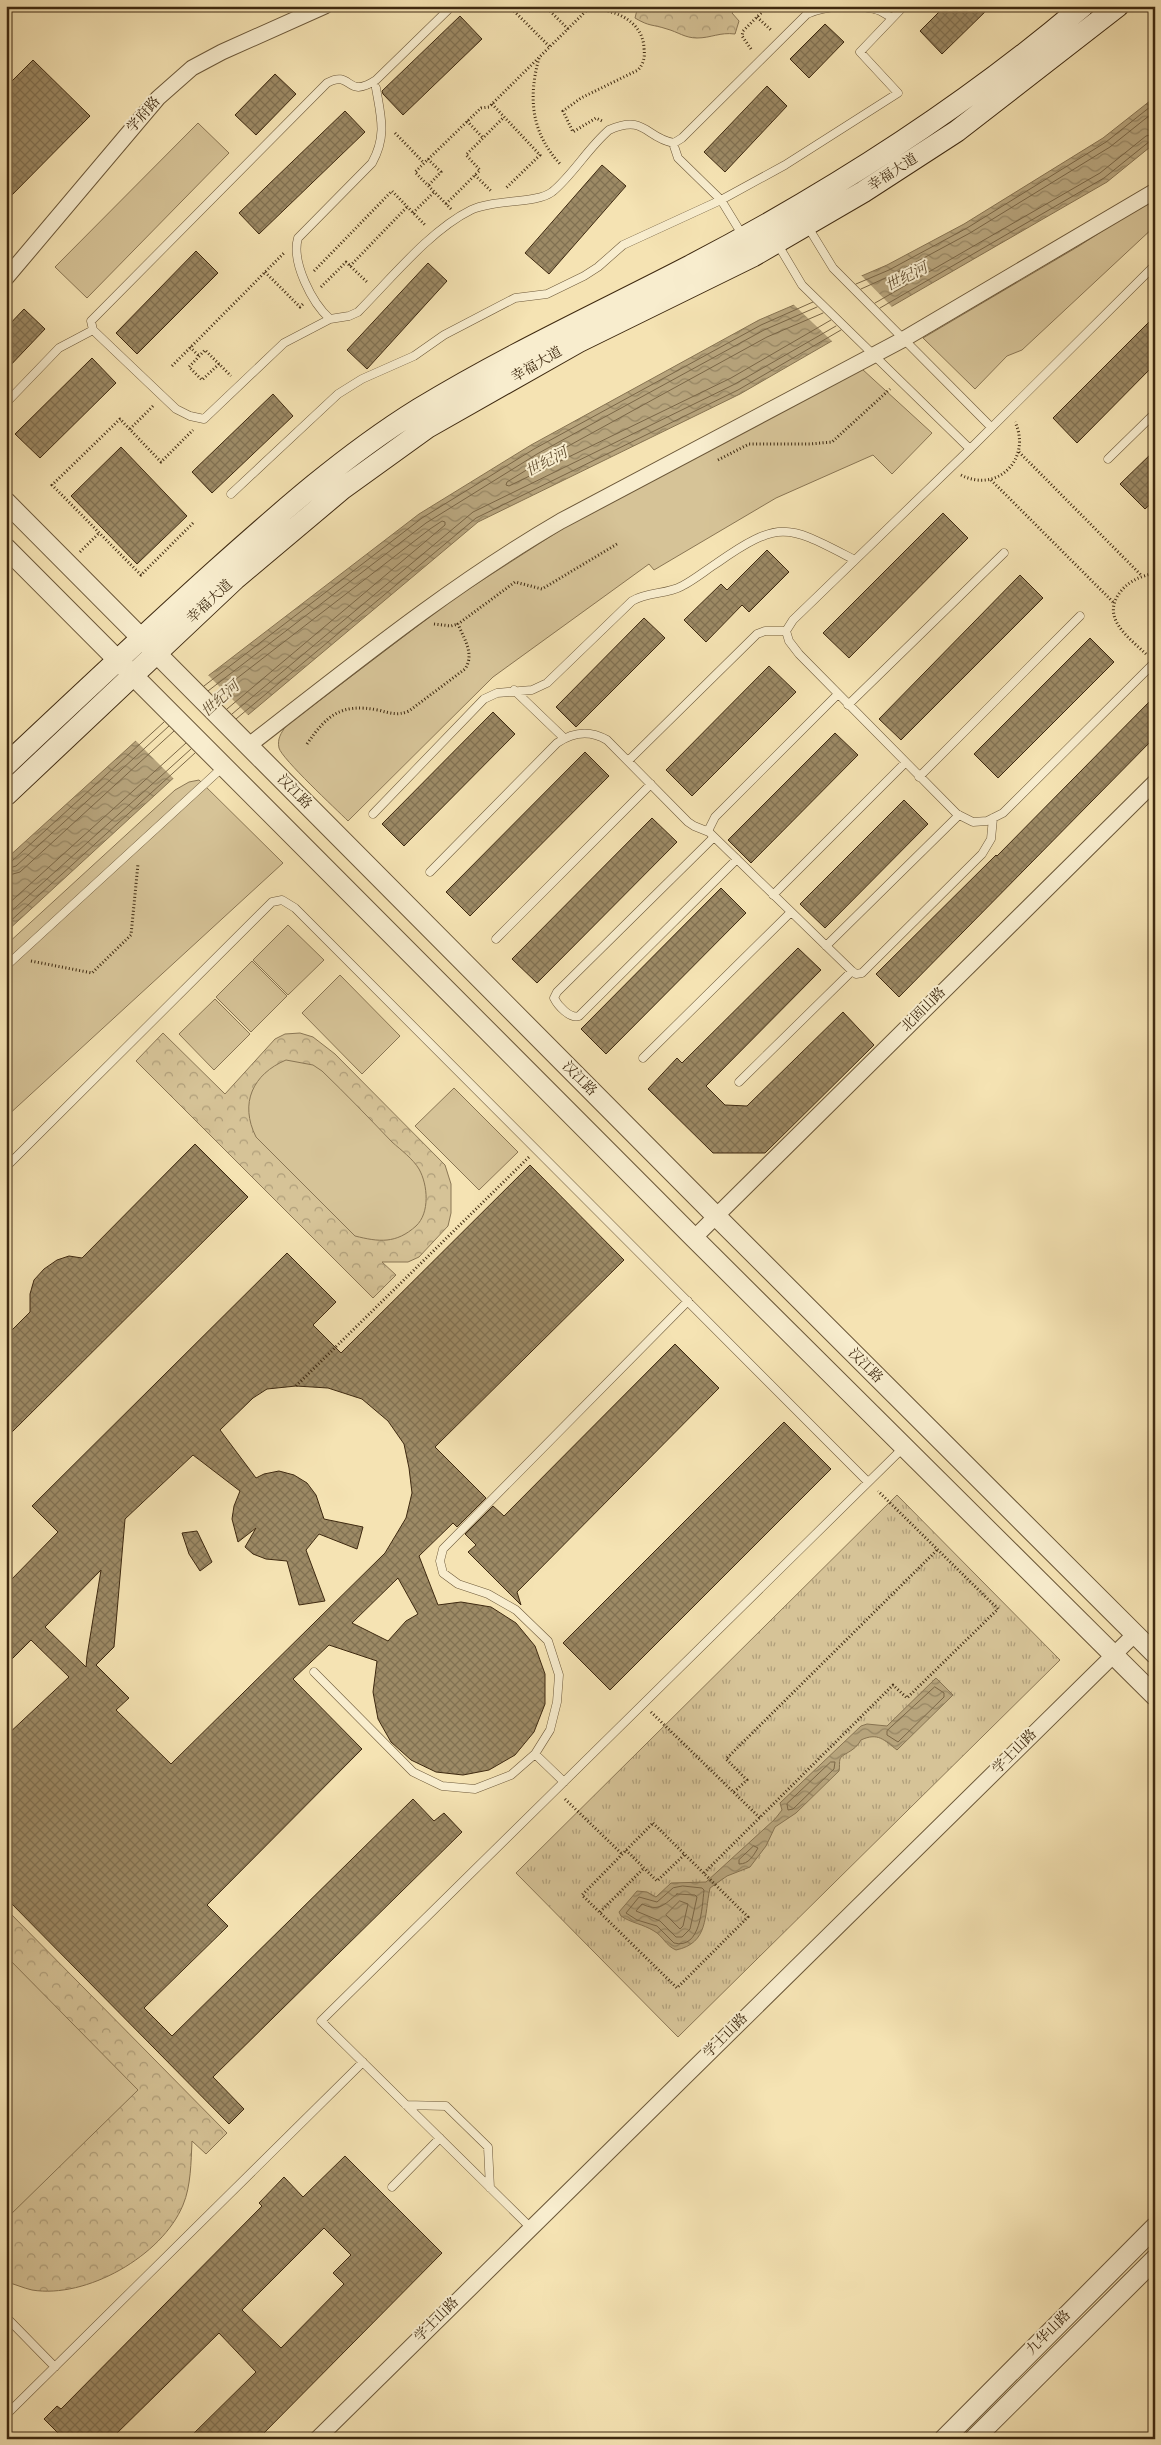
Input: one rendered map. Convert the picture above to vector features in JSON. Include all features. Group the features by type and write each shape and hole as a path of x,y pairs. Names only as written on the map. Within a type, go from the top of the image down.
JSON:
{"main road":[{"name":"幸福大道","path":"802,215 860,170 959,104 1030,52 1083,6"},
{"name":"幸福大道","path":"6,795 235,579 342,489 428,427 802,215 957,131 1118,6"},
{"name":"幸福大道","path":"6,765 118,659 280,513 345,458 428,404 576,322 691,265 748,246"}],"street":[{"name":"学府路","path":"6,278 158,98 192,68 222,52 325,6"},
{"path":"244,741 442,597 512,549 561,521 874,356 1155,190"},
{"name":"汉江路","path":"6,502 716,1216 1155,1654"},
{"path":"6,548 694,1238 1155,1696"},
{"name":"北固山路","path":"694,1238 1155,782"},
{"name":"学士山路","path":"317,2439 1135,1634"},
{"name":"九华山路","path":"944,2439 1155,2227"},
{"name":"九华山路","path":"974,2439 1155,2259"}],"lane":[{"path":"452,6 376,80 360,89 343,79 335,79 327,83 91,321 93,330 176,409 190,416 204,419 284,343 330,319 349,316 358,312 445,225 472,210 488,205 514,200 537,199 552,192 609,130 619,126 640,125 667,142 673,143 682,138 806,14 826,7 876,9 892,18"},
{"path":"231,494 338,394 362,380 414,356 444,336 515,298 547,294 584,276 598,267 623,245 721,200 785,165 898,93 860,52 904,6"},
{"path":"330,319 312,295 302,276 296,246 298,238 372,163 381,144 382,120 376,88"},
{"path":"673,143 678,158 721,200 748,246"},
{"path":"802,215 833,268 991,427"},
{"path":"771,233 802,284 970,449"},
{"path":"1155,265 970,449 793,620 786,631 789,641 799,654 848,705 959,815 973,822 993,818 1003,813 1155,662"},
{"path":"6,403 59,348 93,330"},
{"path":"1108,458 1155,413"},
{"path":"373,814 484,699 497,693 514,690 532,690 547,683 641,595 669,591 682,586 749,540 782,531 799,533 855,560"},
{"path":"848,705 1004,553"},
{"path":"919,777 1080,616"},
{"path":"628,760 757,634 765,631 786,631"},
{"path":"514,690 564,738"},
{"path":"737,859 579,1016 570,1015 556,1003 554,998 557,992 712,834 711,822 715,817 838,694"},
{"path":"430,872 564,738 576,733 599,735 628,760 694,826 712,834 856,974 862,973 982,854 991,839 993,818"},
{"path":"6,966 219,761"},
{"path":"773,895 905,763"},
{"path":"496,939 651,784"},
{"path":"826,946 959,815"},
{"path":"6,1167 272,902 282,900 295,908 868,1482"},
{"path":"644,1058 791,912"},
{"path":"739,1082 852,971"},
{"path":"314,1672 413,1772 442,1786 475,1789 511,1775 535,1754 550,1730 557,1702 559,1675 548,1641 516,1610 488,1594 458,1584 443,1573 440,1561 443,1550 688,1302"},
{"path":"531,2228 321,2021 904,1447"},
{"path":"535,1754 564,1782"},
{"path":"6,2416 363,2062"},
{"path":"406,2105 446,2106 488,2146 490,2188"},
{"path":"392,2187 440,2138"},
{"path":"6,2317 56,2367"}],"path":[{"path":"509,6 550,47"},
{"path":"545,6 568,29"},
{"path":"455,213 415,172 481,108 489,107 591,6"},
{"path":"751,49 742,36 743,31 768,6"},
{"path":"587,10 598,9 623,16 633,23 644,44 645,57 643,64 638,70 581,98 563,111 573,132 596,118 607,124"},
{"path":"758,17 770,30"},
{"path":"540,57 532,98 534,115 542,141 561,165"},
{"path":"492,104 540,155 503,191"},
{"path":"446,204 480,170 466,155 504,117"},
{"path":"382,120 424,163"},
{"path":"467,121 483,138"},
{"path":"428,159 441,172 428,186"},
{"path":"475,175 497,198"},
{"path":"312,274 392,191 426,226"},
{"path":"413,213 434,192"},
{"path":"350,266 407,207"},
{"path":"172,366 298,238"},
{"path":"265,272 300,307 346,262 368,283"},
{"path":"190,347 199,356"},
{"path":"218,364 202,380 188,368 205,350 231,376"},
{"path":"718,460 749,444 832,442 900,381"},
{"path":"130,430 163,396"},
{"path":"949,469 972,479 992,480 1007,470 1019,452 1021,438 1009,410"},
{"path":"193,523 141,575 52,485 120,419 161,462 204,419"},
{"path":"1019,452 1142,576"},
{"path":"992,480 1114,604"},
{"path":"68,564 99,533"},
{"path":"307,744 319,726 331,715 341,710 376,710 399,715 409,711 465,668 470,661 469,651 458,624 515,582 542,589 617,544"},
{"path":"1155,573 1142,576 1126,585 1114,600 1113,612 1125,634 1155,662"},
{"path":"28,960 92,973 131,935 137,866 144,859"},
{"path":"296,1386 536,1150"},
{"path":"704,1874 893,1684 907,1698 998,1609 868,1482"},
{"path":"734,1792 746,1780 726,1759 938,1550"},
{"path":"643,1704 760,1818"},
{"path":"556,1790 622,1854"},
{"path":"653,1823 748,1917 677,1988 582,1894 626,1850 653,1823"},
{"path":"626,1850 657,1881 685,1854"},
{"path":"600,1912 644,1868"}],"green space":[{"path":"638,6 738,6 732,13 739,21 735,34 693,38 640,21 635,18"},
{"path":"198,123 229,153 87,298 55,267"},
{"path":"1155,197 1155,226 1022,350 1007,356 975,389 923,338 1079,246"},
{"path":"862,369 932,433 892,474 873,455 776,498 654,570 649,564 493,677 348,821 282,754 279,748 279,739 286,726 453,599 565,527"},
{"path":"199,780 283,863 6,1117 6,945 175,790 189,782"},
{"path":"288,925 324,960 288,995 253,960"},
{"path":"252,961 287,996 251,1032 216,997"},
{"path":"340,975 400,1036 362,1074 302,1013"},
{"path":"215,999 250,1034 214,1070 179,1034"},
{"path":"163,1033 225,1094 275,1039 285,1034 300,1033 313,1037 335,1054 445,1165 451,1184 451,1213 448,1226 419,1257 408,1262 382,1262 396,1275 373,1298 136,1061"},
{"path":"286,1060 313,1065 322,1071 419,1169 426,1191 424,1214 416,1226 409,1232 387,1240 372,1240 355,1236 256,1137 249,1113 249,1101 252,1091 265,1073"},
{"path":"454,1088 518,1152 479,1190 415,1126"},
{"path":"897,1495 1060,1660 678,2037 516,1873"},
{"path":"6,1909 227,2133 206,2154 192,2141 186,2198 173,2224 158,2241 140,2257 120,2270 98,2281 75,2288 53,2291 32,2290 6,2282"},
{"path":"6,1956 138,2090 6,2219"}],"water":[{"name":"世纪河","path":"1155,97 1155,143 1107,182 740,394 478,522 180,772 6,932 6,859 204,679 419,514 531,445 759,320 887,265 964,224 1103,138"},
{"path":"936,1678 953,1695 897,1750 880,1738 872,1737 861,1740 841,1757 839,1771 796,1813 775,1827 766,1846 750,1867 727,1876 710,1888 703,1927 700,1935 694,1941 676,1950 654,1931 621,1916 619,1912 637,1891 647,1892 656,1897 671,1883 706,1882 775,1819 782,1810 780,1803 861,1726 867,1724 887,1726"}],"pier":[{"path":"860,274 893,308 834,343 792,303"},
{"path":"207,674 250,717 175,780 134,739"}],"building":[{"path":"945,6 991,6 942,54 920,31"},
{"path":"460,16 482,39 403,115 382,91"},
{"path":"825,24 844,42 809,78 790,59"},
{"path":"33,60 90,116 6,201 6,87"},
{"path":"275,74 296,94 256,135 235,115"},
{"path":"767,86 787,106 725,172 704,152"},
{"path":"345,111 365,132 259,234 239,213"},
{"path":"602,165 626,186 549,274 525,253"},
{"path":"196,251 218,273 137,354 116,333"},
{"path":"428,263 447,281 367,369 347,350"},
{"path":"24,309 45,329 6,370 6,328"},
{"path":"1155,316 1155,364 1077,443 1053,418"},
{"path":"92,358 116,383 40,458 15,434"},
{"path":"273,394 293,416 212,493 192,472"},
{"path":"121,447 187,516 137,564 71,496"},
{"path":"1155,450 1155,500 1145,509 1120,484"},
{"path":"943,513 968,538 849,658 823,633"},
{"path":"767,550 789,572 749,612 742,605 706,642 684,620 721,584 727,590"},
{"path":"1020,575 1043,598 901,740 879,719"},
{"path":"644,618 665,638 576,727 556,707"},
{"path":"1090,638 1114,662 998,778 974,754"},
{"path":"769,666 796,692 692,796 666,770"},
{"path":"1155,696 1155,737 899,997 876,974 997,856"},
{"path":"493,712 515,734 404,846 382,824"},
{"path":"835,733 858,755 751,863 728,840"},
{"path":"585,752 609,776 470,916 446,892"},
{"path":"904,800 928,824 825,928 800,904"},
{"path":"652,818 677,842 537,983 512,959"},
{"path":"721,888 746,913 606,1054 581,1029"},
{"path":"798,948 821,970 706,1086 725,1105 747,1106 843,1012 874,1045 765,1153 713,1153 648,1089 677,1058 682,1063"},
{"path":"195,1144 248,1197 6,1438 6,1336 30,1312 30,1294 34,1280 44,1269 57,1260 69,1256 82,1258"},
{"path":"530,1165 624,1260 435,1447 486,1498 457,1527 453,1523 419,1556 438,1605 461,1602 491,1607 516,1623 535,1646 545,1674 545,1704 534,1732 515,1755 489,1770 463,1775 436,1772 411,1760 391,1742 378,1719 373,1692 377,1661 329,1645 293,1679 362,1749 207,1905 228,1926 144,2008 172,2036 413,1799 434,1821 444,1813 462,1832 213,2077 244,2109 229,2124 6,1898 6,1736 69,1677 31,1640 6,1665 6,1585 58,1532 32,1506 287,1253 336,1302 313,1325 341,1353","holes":["296,1386 328,1388 362,1399 388,1421 404,1444 409,1468 412,1493 406,1518 385,1553 171,1764 116,1710 129,1698 96,1665 114,1647 125,1519 193,1455 240,1491 234,1506 232,1519 238,1542 256,1528 245,1547 253,1554 266,1559 287,1561 299,1605 325,1601 306,1550 319,1534 357,1549 363,1527 324,1519 316,1495 307,1483 294,1475 279,1471 256,1478 220,1430 253,1398 267,1389","101,1570 86,1667 45,1627","398,1578 418,1614 406,1621 388,1641 352,1623"]},
{"path":"675,1344 719,1388 517,1592 521,1605 468,1552 476,1545 465,1534 493,1506 504,1516"},
{"path":"784,1422 831,1469 610,1690 563,1643"},
{"path":"197,1531 212,1562 200,1571 189,1554 182,1533"},
{"path":"345,2156 442,2253 258,2439 188,2439 256,2372 219,2333 111,2439 64,2439 44,2419 57,2406 61,2409 262,2206 259,2203 284,2177 303,2197","holes":["324,2228 351,2255 333,2273 344,2284 281,2348 242,2310"]}]}
